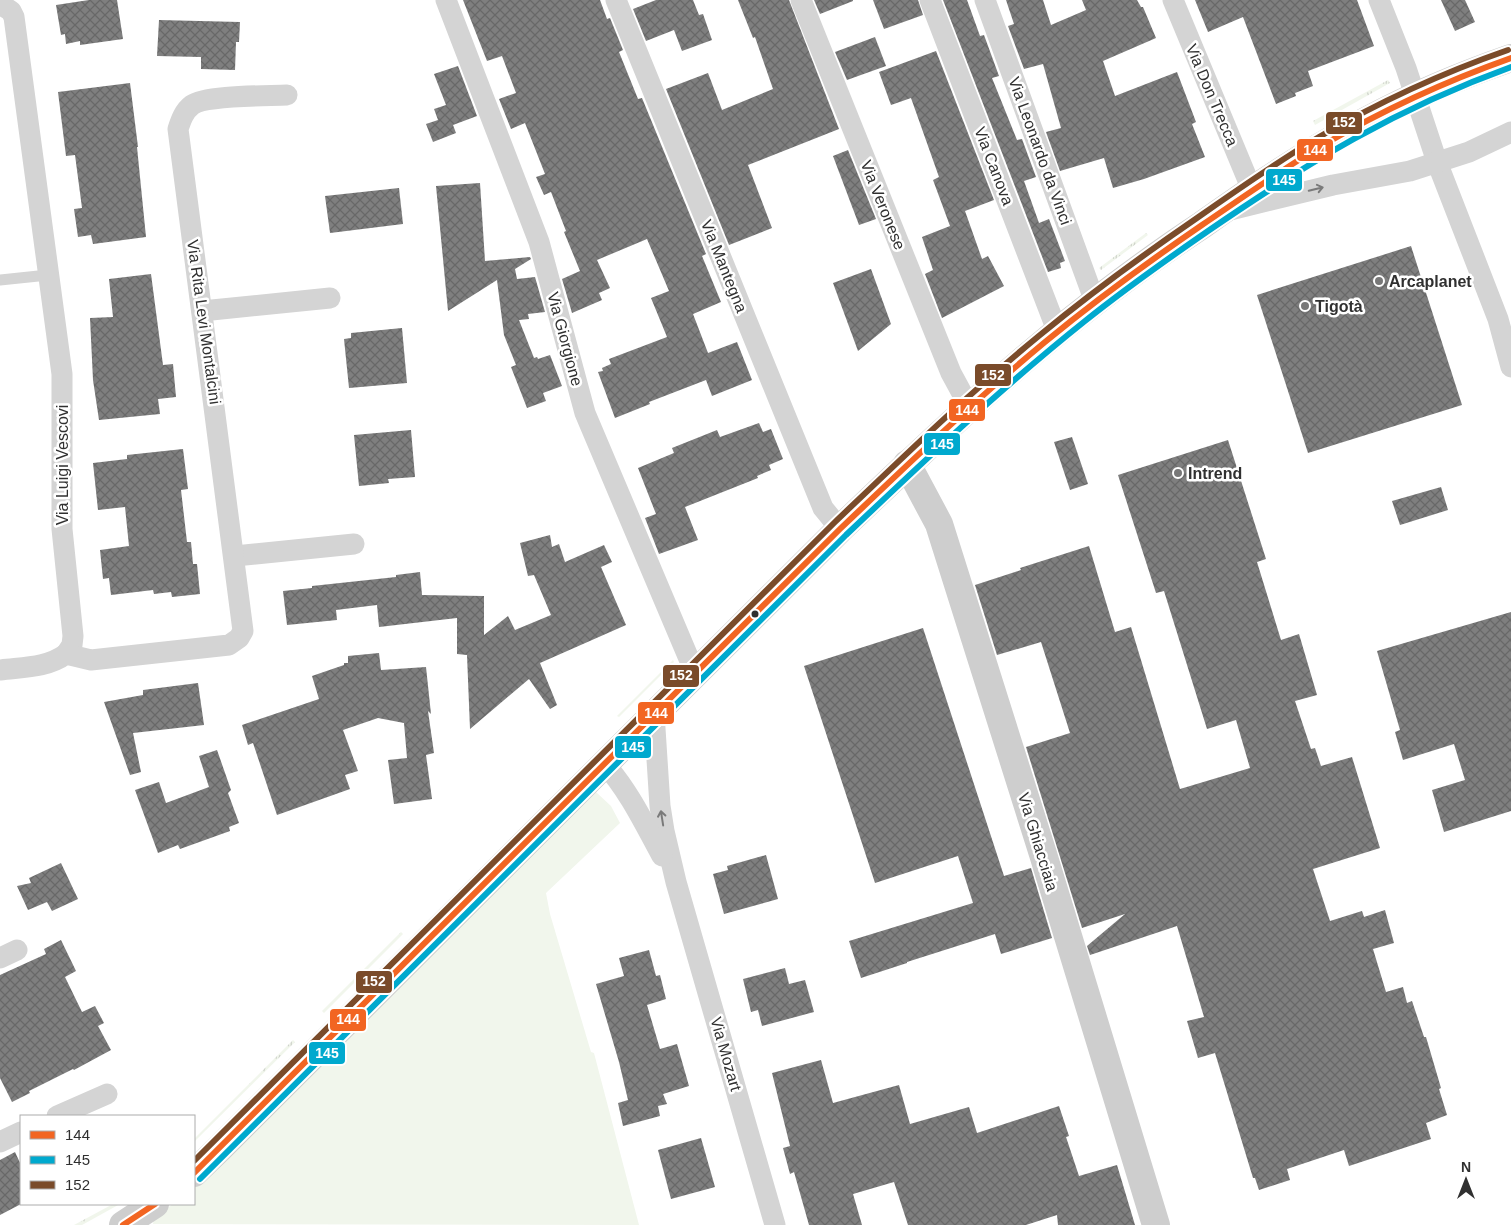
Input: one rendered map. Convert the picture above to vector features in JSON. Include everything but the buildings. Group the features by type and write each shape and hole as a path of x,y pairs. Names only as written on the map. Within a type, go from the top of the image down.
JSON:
{"street":[{"name":"Via Giorgione","path":"446,0 539,242 585,413 695,673"},
{"name":"Via Mantegna","path":"616,0 823,508 840,529"},
{"name":"Via Veronese","path":"801,0 951,373 970,408"},
{"name":"Via Canova","path":"930,0 1058,333"},
{"name":"Via Leonardo da Vinci","path":"985,0 1095,302"},
{"name":"Via Don Trecca","path":"1173,0 1252,190"},
{"path":"1379,0 1416,97 1437,162 1498,319 1511,367"},
{"name":"Via Luigi Vescovi","path":"0,4 11,11 14,17 62,374 62,529 73,636 72,644 66,654"},
{"path":"195,1172 840,529 907,464 1058,333 1095,302 1217,214 1252,190 1358,125 1416,97 1511,58"},
{"name":"Via Rita Levi Montalcini","path":"66,654 91,660 229,644 239,638 243,631 244,624 178,128 181,118 193,104 206,100 287,95"},
{"path":"1217,214 1333,185 1410,171 1469,152 1511,132"},
{"path":"202,312 330,298"},
{"name":"Via Ghiacciaia","path":"907,464 939,524 1156,1225"},
{"path":"234,556 354,544"},
{"path":"0,670 43,665 58,660 66,654"},
{"name":"Via Mozart","path":"654,713 660,806 676,882 775,1225"},
{"name":"Via Mozart","path":"604,763 620,781 629,795 676,882"},
{"path":"59,1115 108,1094"},
{"path":"0,1142 20,1132"},
{"path":"124,1225 154,1205"}],"lane":[{"path":"0,280 48,275"}],"green space":[{"path":"1388,80 1390,83 1315,125 1313,121"},
{"path":"1146,233 1148,235 1101,270 1099,268"},
{"path":"673,660 674,662 619,717 617,716"},
{"path":"596,792 611,806 620,823 546,893 550,914 591,1052 594,1053 639,1225 153,1224 154,1217 172,1205 195,1205 195,1187"},
{"path":"401,932 403,934 324,1013 322,1011"},
{"path":"293,1040 295,1042 195,1141 195,1138"},
{"path":"111,1205 118,1205 82,1225 74,1225"}],"transit line":[{"name":"152","path":"195,1160 834,523 935,427 1013,357 1078,304 1137,260 1272,166 1342,124 1411,89 1459,68 1508,50"},
{"name":"144","path":"195,1172 840,529 1019,364 1083,311 1142,267 1307,155 1346,132 1415,97 1511,58"},
{"name":"145","path":"200,1179 846,535 1023,372 1130,286 1281,182 1391,119 1429,100 1511,67"},
{"name":"144","path":"123,1225 153,1205"}],"place":[{"name":"Arcaplanet","path":"1379,281"},
{"name":"Tigotà","path":"1305,306"},
{"name":"Intrend","path":"1178,473"}]}
